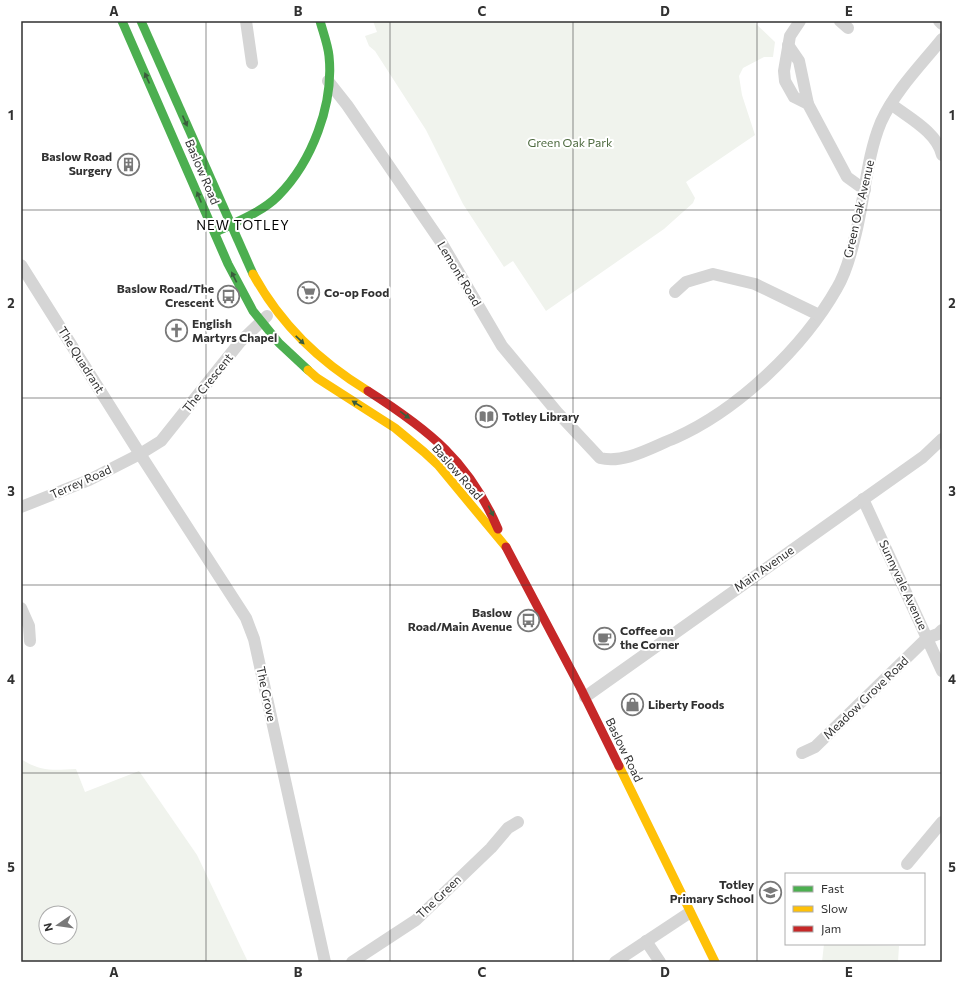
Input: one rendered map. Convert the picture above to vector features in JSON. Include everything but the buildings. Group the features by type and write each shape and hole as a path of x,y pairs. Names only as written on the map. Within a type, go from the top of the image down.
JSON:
{"main road":[{"name":"Baslow Road","path":"122,21 239,289 261,322 278,343 317,378 395,428 424,452 438,465 475,511 503,541 585,697 715,962"},
{"path":"141,21 249,268 261,290 295,335 316,355 342,375 397,409 443,444 468,472 481,491 503,541"},
{"path":"214,233 271,201 291,182 311,145 321,116 328,81 328,56 320,21"}],"street":[{"path":"246,21 252,63"},
{"path":"800,21 790,36 784,71 785,81 794,97 808,104"},
{"path":"939,21 942,24"},
{"name":"Green Oak Avenue","path":"600,458 614,460 640,453 678,436 711,418 787,355 819,315 838,287 848,262 855,237 874,144 881,123 891,104 942,40"},
{"path":"788,45 799,61 808,104 847,177 865,190"},
{"name":"Lemont Road","path":"328,81 347,105 441,242 502,346 557,412 600,458"},
{"path":"891,104 928,133 940,146 942,155"},
{"name":"The Quadrant","path":"21,265 140,454"},
{"path":"674,292 686,282 713,274 755,284 819,315"},
{"name":"The Crescent","path":"140,454 161,441 220,367 261,322 275,310"},
{"name":"Main Avenue","path":"585,697 923,457 942,439"},
{"name":"Terrey Road","path":"21,507 89,480 140,454"},
{"name":"The Grove","path":"140,454 238,604 249,624 325,962"},
{"name":"Sunnyvale Avenue","path":"863,499 942,671"},
{"path":"21,608 29,626 30,641"},
{"name":"Meadow Grove Road","path":"802,753 815,747 927,638 938,634 942,630"},
{"name":"The Green","path":"352,962 416,920 491,848 508,828 518,822"},
{"path":"907,864 942,822"},
{"path":"615,962 690,912"},
{"path":"646,940 660,962"}],"green space":[{"name":"Green Oak Park","path":"373,21 753,21 775,42 773,57 764,57 743,68 739,76 742,95 755,135 686,182 695,198 693,203 664,229 546,311 513,261 504,267 463,204 426,130 375,51 369,46 365,36 377,32"},
{"path":"21,759 41,768 54,770 76,769 85,792 139,771 197,855 248,962 21,962"},
{"path":"824,945 899,946 898,962 822,962"}],"traffic: fast":[{"path":"122,21 228,264 253,311 279,343 308,370"},
{"path":"141,21 253,274"},
{"path":"218,231 250,216 272,202 301,167 310,149 324,112 330,74 327,43 320,21"}],"traffic: slow":[{"path":"253,274 276,310 289,326 317,354 368,391"},
{"path":"308,370 317,378 395,428 424,452 438,465 506,547"},
{"path":"619,766 715,962"}],"traffic: jam":[{"path":"368,391 410,419 445,449 474,484 487,505 498,529"},
{"path":"506,547 580,687 619,766"}],"place":[{"name":"Baslow Road Surgery","path":"128,164"},
{"name":"Co-op Food","path":"309,293"},
{"name":"Baslow Road/The Crescent","path":"229,296"},
{"name":"English Martyrs Chapel","path":"176,331"},
{"name":"Totley Library","path":"486,417"},
{"name":"Baslow Road/Main Avenue","path":"528,620"},
{"name":"Coffee on the Corner","path":"605,638"},
{"name":"Liberty Foods","path":"632,705"},
{"name":"Totley Primary School","path":"770,892"}],"district":[{"name":"NEW TOTLEY","path":"243,225"}]}
